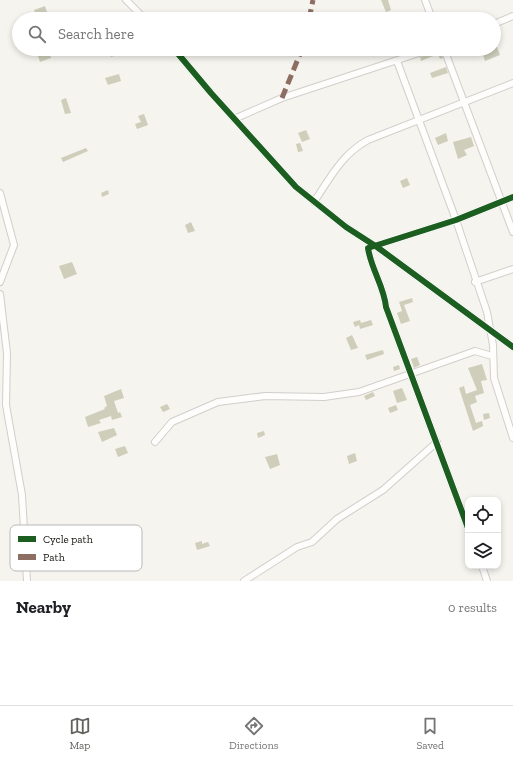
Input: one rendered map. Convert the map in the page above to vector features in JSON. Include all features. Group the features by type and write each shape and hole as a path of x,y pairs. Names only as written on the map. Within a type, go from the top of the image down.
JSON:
{"street":[{"path":"126,0 138,12"},
{"path":"425,0 429,12"},
{"path":"501,21 513,16"},
{"path":"180,56 284,176 346,227 377,247 513,347"},
{"path":"234,119 282,98 411,56"},
{"path":"447,56 513,232"},
{"path":"397,61 456,220 486,312 491,330 494,378 513,438"},
{"path":"314,202 343,159 355,148 368,140 513,83"},
{"path":"0,193 14,244 0,282"},
{"path":"465,520 370,260 368,248 377,247 456,220 513,197"},
{"path":"475,282 513,269"},
{"path":"0,294 7,354 6,405 22,495 24,525"},
{"path":"155,442 172,422 218,402 265,396 324,397 359,392 475,351 492,356"},
{"path":"244,581 297,548 312,542 337,519 383,490 437,442"},
{"path":"483,569 487,581"},
{"path":"26,571 27,581"}],"building":[{"path":"381,0 388,0 391,10 386,12"},
{"path":"45,6 47,12 35,12 34,10"},
{"path":"38,56 50,56 51,58 40,62"},
{"path":"423,56 433,56 421,61 420,57"},
{"path":"483,56 498,56 485,61"},
{"path":"446,67 448,73 432,78 430,73"},
{"path":"119,74 121,81 108,85 105,78"},
{"path":"66,98 71,113 65,114 61,100"},
{"path":"144,114 148,125 137,129 135,124 141,122 138,116"},
{"path":"306,130 310,139 302,142 298,133"},
{"path":"446,133 448,141 438,145 435,138"},
{"path":"471,137 474,146 464,150 467,155 458,159 453,142"},
{"path":"300,143 303,151 298,152 296,144"},
{"path":"86,148 88,151 63,162 61,158"},
{"path":"407,178 410,185 403,188 400,181"},
{"path":"108,190 109,194 102,197 101,193"},
{"path":"191,222 195,231 188,233 185,225"},
{"path":"72,262 77,274 64,279 59,266"},
{"path":"412,298 413,302 404,305 410,321 401,324 397,313 402,311 399,302"},
{"path":"360,320 361,323 371,320 373,325 360,329 359,325 355,327 353,322"},
{"path":"352,335 358,348 351,350 346,338"},
{"path":"383,350 384,354 367,360 365,355"},
{"path":"417,357 420,365 414,368 411,359"},
{"path":"482,364 487,380 481,381 484,393 475,396 477,402 470,405 476,423 482,421 483,426 473,431 459,388 464,386 466,394 477,390 468,368"},
{"path":"399,365 400,369 394,371 393,367"},
{"path":"402,388 407,400 397,403 393,391"},
{"path":"121,389 124,398 114,401 118,413 120,412 122,417 112,420 111,416 99,420 101,423 88,427 85,417 105,409 104,408 107,406 104,396"},
{"path":"373,392 375,396 366,400 364,396"},
{"path":"167,404 170,409 163,412 160,407"},
{"path":"396,405 398,410 390,413 388,408"},
{"path":"489,413 490,418 484,420 483,414"},
{"path":"114,428 117,435 102,442 98,432"},
{"path":"264,431 265,435 258,438 257,433"},
{"path":"125,446 128,453 118,457 115,449"},
{"path":"355,453 357,461 349,464 347,456"},
{"path":"277,454 280,465 270,469 265,457"},
{"path":"202,541 202,544 208,542 210,546 197,550 195,543"}],"marked path":[{"path":"310,12 313,0"},
{"path":"282,98 299,56"}],"cycle path":[{"path":"180,56 211,93 296,187 346,227 377,247 513,347"},
{"path":"465,520 386,307 383,292 368,248 456,220 513,197"}]}
